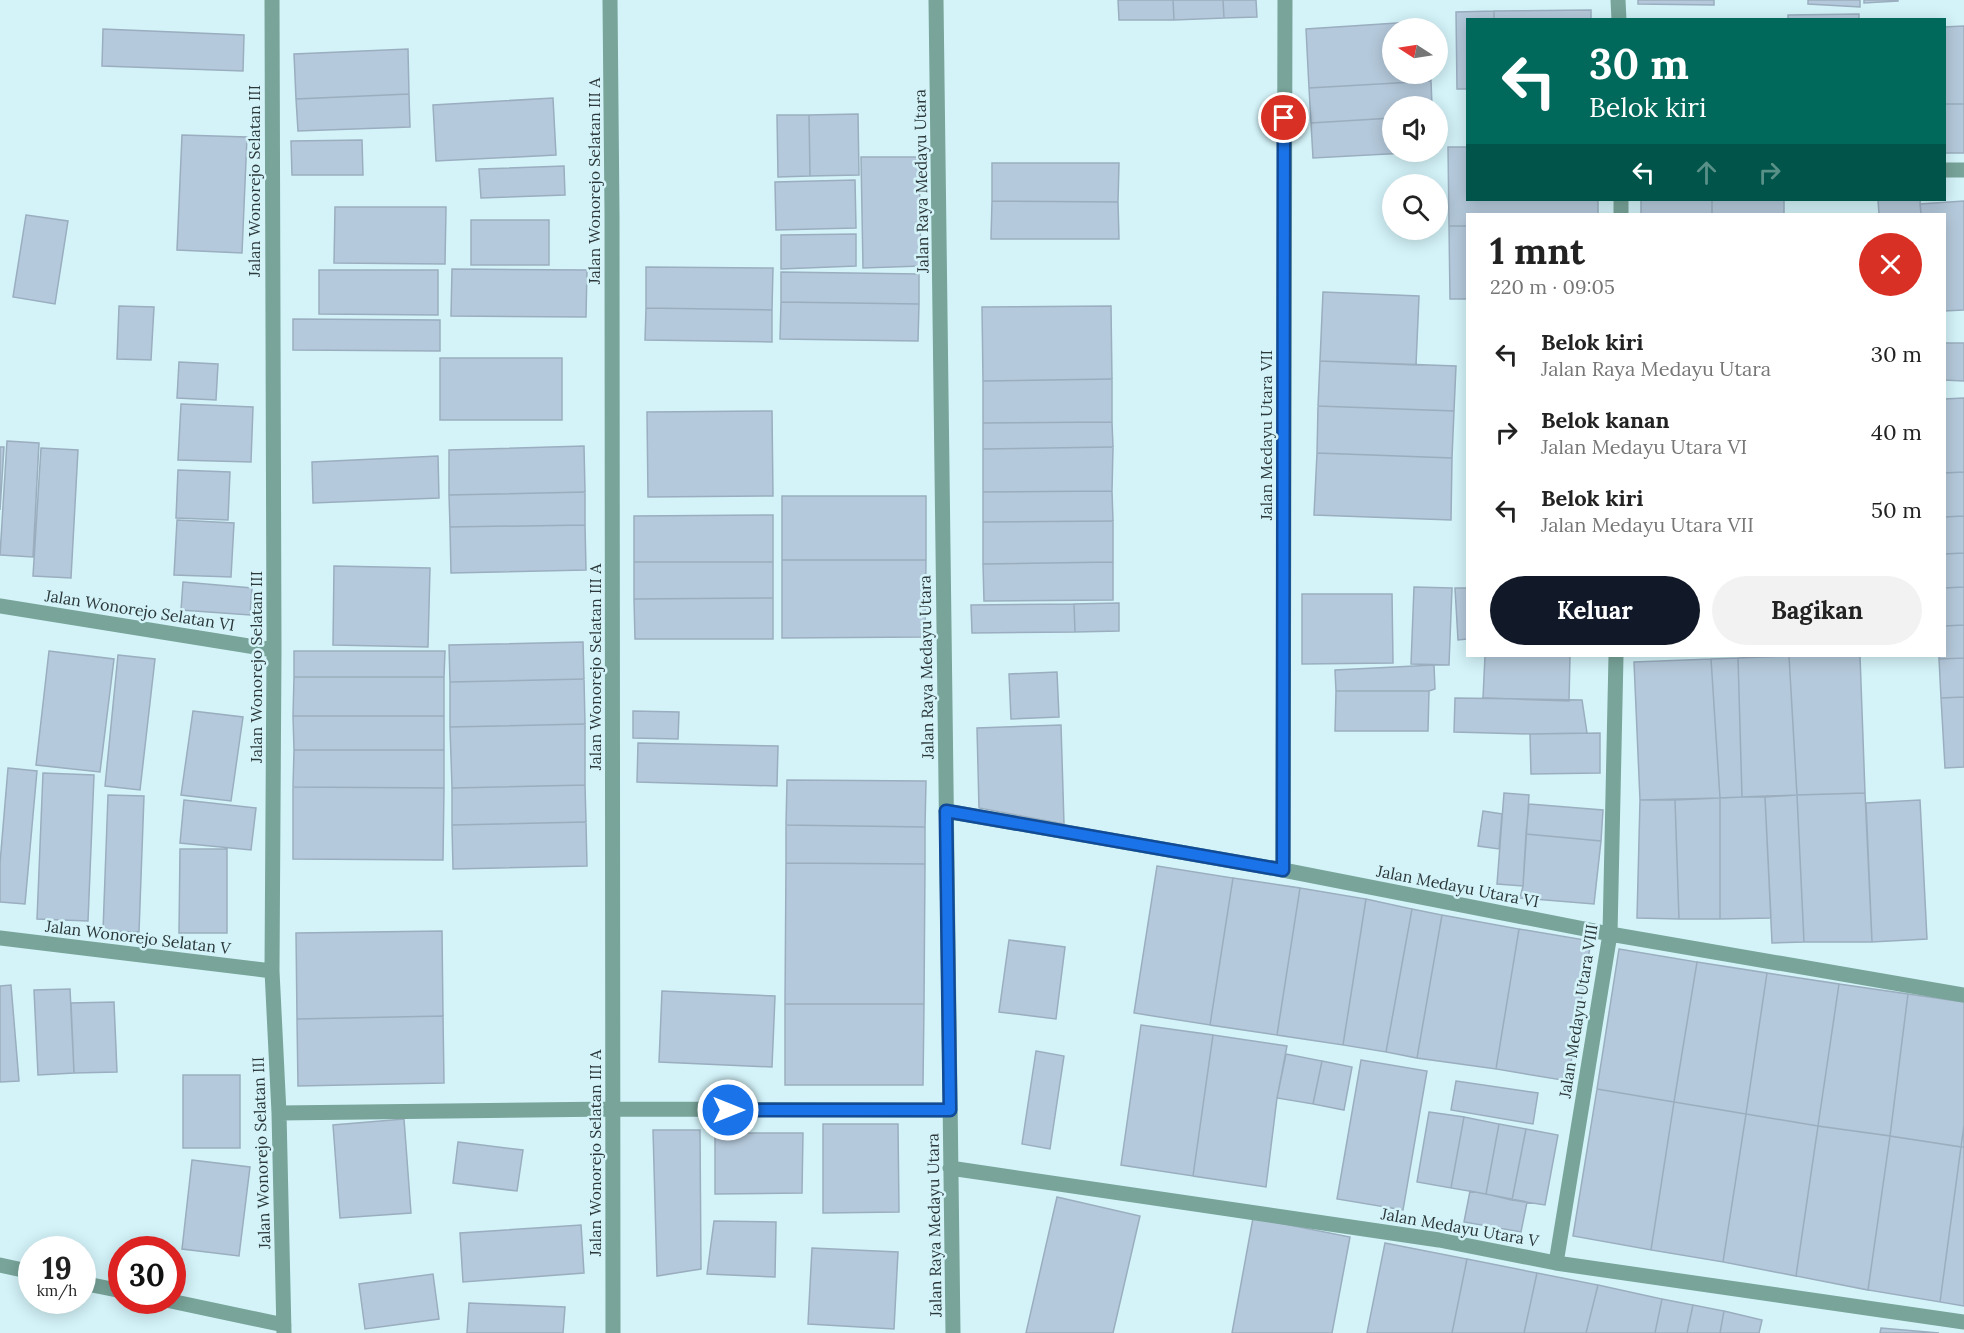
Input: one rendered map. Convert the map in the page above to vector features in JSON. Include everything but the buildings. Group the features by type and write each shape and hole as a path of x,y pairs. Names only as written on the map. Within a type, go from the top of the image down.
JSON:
{"street":[{"name":"Jalan Wonorejo Selatan III","path":"272,0 274,650 272,971 279,1113 284,1329"},
{"name":"Jalan Wonorejo Selatan III A","path":"610,0 613,1333"},
{"name":"Jalan Raya Medayu Utara","path":"936,0 954,1333"},
{"name":"Jalan Medayu Utara VII","path":"1283,870 1285,0"},
{"path":"1618,0 1618,18"},
{"path":"1946,170 1964,170"},
{"name":"Jalan Wonorejo Selatan VI","path":"0,606 274,650"},
{"name":"Jalan Medayu Utara VIII","path":"1556,1263 1610,934 1616,657"},
{"name":"Jalan Medayu Utara VI","path":"946,811 1283,870 1610,934 1964,995"},
{"name":"Jalan Wonorejo Selatan V","path":"0,938 272,971"},
{"path":"279,1113 613,1109 950,1110"},
{"name":"Jalan Medayu Utara V","path":"950,1168 1439,1240 1556,1263 1964,1322"},
{"path":"0,1265 18,1269"},
{"path":"186,1305 284,1329"}],"route":[{"path":"728,1110 950,1110 946,811 1283,870 1284,118"}]}
